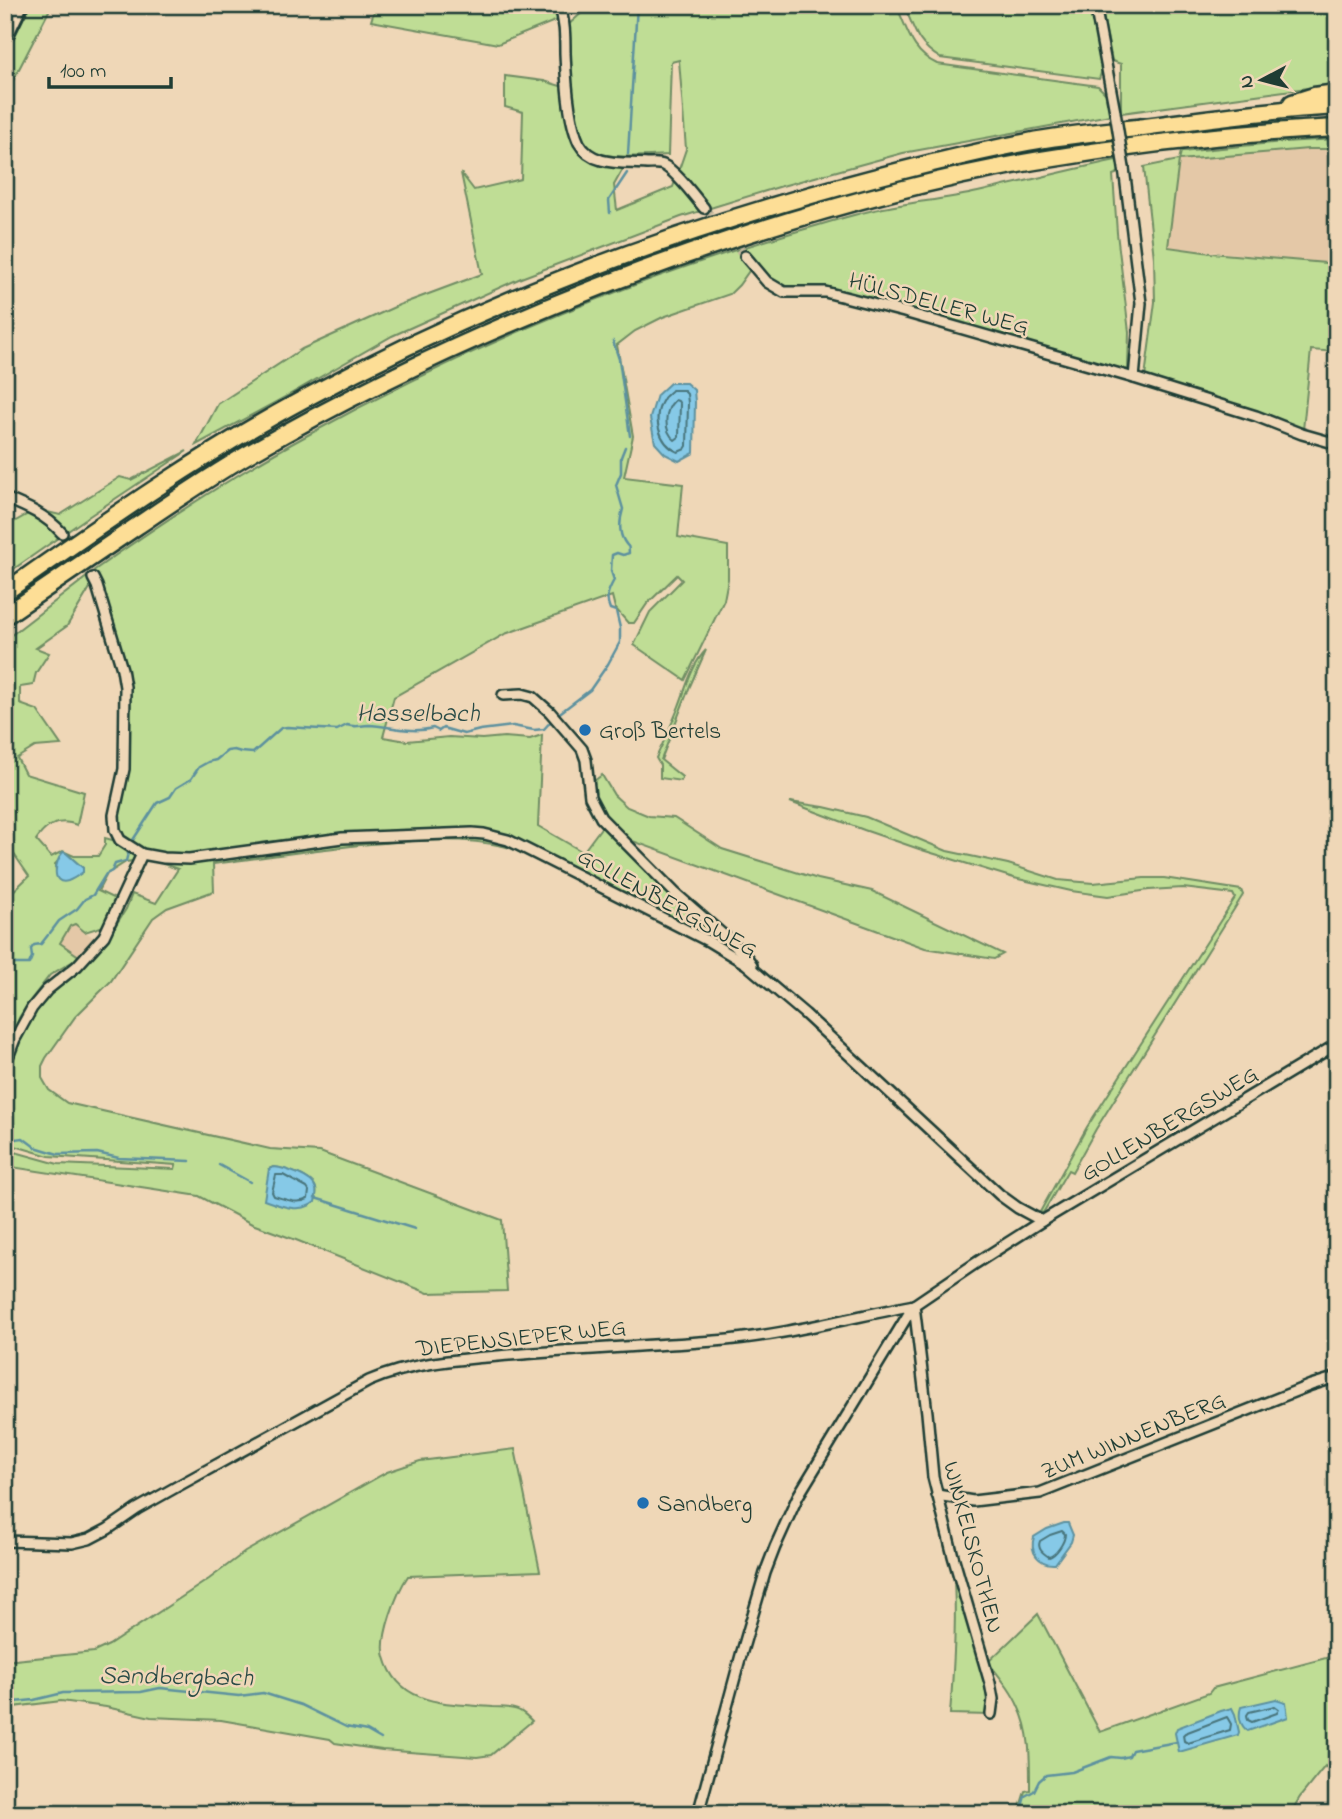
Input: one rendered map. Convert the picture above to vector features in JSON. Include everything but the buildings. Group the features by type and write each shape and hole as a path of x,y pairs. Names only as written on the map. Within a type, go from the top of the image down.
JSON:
{"highway":[{"path":"1270,110 1314,96 1337,93"},
{"path":"5,592 156,487 302,400 430,335 568,276 742,215 905,169 1030,141 1270,110 1337,106"},
{"path":"5,616 178,499 248,454 313,417 378,383 517,319 671,259 839,206 1033,162 1180,140 1269,131 1337,128"}],"main road":[{"path":"5,38 21,5"}],"street":[{"path":"559,5 564,20 566,78 571,111 581,146 591,156 604,161 663,165 704,208"},
{"path":"1095,5 1115,112 1139,273 1141,303 1134,378"},
{"name":"HÜLSDELLER WEG","path":"746,256 767,282 784,292 825,292 864,301 1134,378 1337,444"},
{"path":"5,498 38,512 55,524 62,533"},
{"name":"GOLLENBERGSWEG","path":"93,578 122,669 125,687 124,769 114,822 120,840 139,852 164,858 189,859 342,838 451,833 484,834 508,840 701,937 757,972 1000,1195 1042,1221 1337,1044"},
{"path":"503,695 528,695 537,699 550,712 585,754 590,797 601,818 675,893 748,958 757,972"},
{"path":"5,1065 32,1008 47,990 78,966 104,936 139,852"},
{"path":"698,1814 753,1613 775,1547 799,1496 914,1305 1042,1221"},
{"name":"WINKELSKOTHEN","path":"914,1305 933,1477 990,1682 993,1699 991,1714"},
{"name":"DIEPENSIEPER WEG","path":"5,1541 72,1543 89,1539 137,1509 369,1381 399,1370 434,1362 465,1359 762,1336 914,1305"},
{"name":"ZUM WINNENBERG","path":"937,1495 973,1501 1040,1493 1337,1377"}],"shaded area":[{"path":"1337,149 1337,264 1168,247 1179,160"},
{"path":"75,924 98,941 80,957 60,943 70,926"}],"green space":[{"path":"26,5 52,5 5,96 5,50"},
{"path":"376,5 554,5 560,19 498,44 371,21"},
{"path":"586,5 896,5 916,47 937,64 1098,86 1109,97 1110,115 903,153 681,217 521,278 392,336 196,445 218,404 302,349 399,305 482,274 461,173 474,190 521,179 523,112 505,107 505,76 544,81 564,87 575,143 623,169 614,185 617,210 673,187 686,149 679,60 671,62 668,155 609,155 592,150 584,142 571,93 567,26 585,10"},
{"path":"904,5 1091,5 1103,67 1099,79 940,58 921,41"},
{"path":"1101,5 1337,5 1337,84 1121,113 1121,64 1112,61"},
{"path":"1337,139 1337,149 1179,160 1181,152"},
{"path":"1121,159 1121,172 1113,175 1129,332 1128,369 1121,371 864,297 825,289 783,288 774,284 748,255 751,268 730,294 663,317 635,331 617,345 633,436 624,477 683,484 678,537 728,546 728,579 724,600 685,680 634,645 650,612 682,580 677,575 647,604 634,623 628,623 615,608 612,596 505,634 394,697 383,737 407,741 449,737 530,739 542,735 538,826 583,852 603,825 665,890 745,960 493,835 346,835 185,857 145,853 124,839 119,828 119,818 128,770 129,683 127,668 93,571 145,535 251,467 368,403 493,343 621,290 687,266 856,214 973,193"},
{"path":"1179,160 1168,247 1337,264 1337,352 1311,350 1303,430 1234,404 1145,377 1155,302 1154,258 1144,167"},
{"path":"187,451 5,575 5,527 30,513 41,520 48,512 60,515 120,477 131,480"},
{"path":"88,576 91,586 67,626 36,648 49,653 36,673 33,685 20,687 20,704 37,710 61,745 35,747 17,758 25,774 84,792 77,825 65,822 54,824 44,830 36,840 51,857 63,851 74,856 98,856 105,845 105,838 116,841 140,860 126,862 107,874 98,891 119,901 104,926 85,932 75,924 70,926 60,943 80,957 50,975 29,1002 19,1018 5,1060 5,1031 11,1014 10,1009 5,1008 5,899 29,876 5,841 5,640","holes":["66,853 83,868 83,872 70,880 57,877 55,864"]},
{"path":"706,650 661,760 682,777 681,781 660,778 660,765 656,758 693,669"},
{"path":"602,775 614,795 627,807 649,816 674,818 722,849 818,879 872,891 1003,954 994,959 925,948 633,841 632,848 598,808 590,784"},
{"path":"790,802 866,817 947,851 1008,864 1058,880 1093,883 1164,878 1241,890 1243,895 1096,1129 1072,1172 1068,1170 1043,1213 1040,1212 1087,1127 1235,898 1233,894 1183,888 1108,896 1071,891 1014,878 922,850"},
{"path":"465,835 509,842 524,852 477,842 428,840 350,846 213,864 214,891 167,908 153,918 111,981 75,1017 46,1058 42,1066 42,1078 49,1090 67,1103 270,1149 320,1152 502,1220 507,1291 428,1293 252,1224 199,1196 5,1166 8,1150 58,1164 175,1169 176,1165 49,1156 5,1143 5,1075 26,1025 41,1001 106,940 126,909 132,894 156,903 178,869 163,864 162,860 341,840","holes":["278,1168 310,1181 316,1189 315,1201 269,1169"]},
{"path":"515,1449 540,1571 408,1576 394,1604 384,1649 392,1674 402,1686 414,1694 444,1703 514,1709 532,1721 491,1755 477,1757 382,1750 221,1720 151,1717 61,1701 5,1708 5,1661 94,1652 109,1645 245,1552 387,1472 420,1461"},
{"path":"953,1564 990,1682 990,1715 950,1714 955,1601"},
{"path":"1038,1614 1100,1732 1209,1693 1213,1688 1337,1655 1337,1777 1325,1766 1290,1814 1018,1814 1025,1791 1030,1790 1026,1727 1013,1696 988,1662"}],"water":[{"path":"670,383 686,383 694,390 694,453 679,461 665,454 655,443 650,418 657,395"},
{"path":"63,852 83,868 83,872 62,882 58,880 56,871"},
{"path":"274,1167 291,1171 310,1181 316,1189 315,1202 297,1208 264,1200 269,1169"},
{"path":"1068,1523 1073,1535 1071,1542 1055,1564 1040,1560 1034,1552 1034,1537"},
{"path":"1276,1699 1286,1702 1288,1717 1248,1731 1245,1729 1240,1721 1241,1707"},
{"path":"1232,1708 1238,1735 1179,1752 1175,1733 1177,1728"}],"waterway":[{"name":"Hasselbach","path":"628,154 637,5"},
{"name":"Hasselbach","path":"610,213 609,200 627,173"},
{"name":"Hasselbach","path":"613,341 619,359 630,436"},
{"name":"Hasselbach","path":"557,715 590,690 620,642 616,611 610,609 607,597 614,580 611,571 612,555 629,553 629,547 621,533 623,509 616,485 625,447"},
{"name":"Hasselbach","path":"131,843 157,803 170,797 176,788 191,779 199,767 216,760 227,751 253,753 281,728 337,730 347,725 369,725 409,730 433,728 439,731 443,728 464,734 513,726 544,729 553,719"},
{"name":"Hasselbach","path":"50,933 59,921 93,895 115,864 126,861 129,849"},
{"name":"Hasselbach","path":"5,984 8,964 29,964 31,949 34,945 41,944 48,935"},
{"path":"5,1138 23,1138 35,1147 58,1154 97,1153 119,1158 190,1161"},
{"path":"219,1165 250,1182"},
{"path":"315,1198 415,1229"},
{"name":"Sandbergbach","path":"5,1703 63,1693 141,1692 160,1688 239,1696 263,1693 301,1705 346,1727 367,1731 381,1739"},
{"path":"1020,1814 1025,1796 1034,1791 1046,1775 1072,1772 1111,1757 1129,1756 1132,1750 1177,1742"}],"tunnel":[{"path":"704,208 745,256"},
{"path":"62,533 93,578"}],"place":[{"name":"Groß Bertels","path":"585,730"},
{"name":"Sandberg","path":"643,1503"}]}
